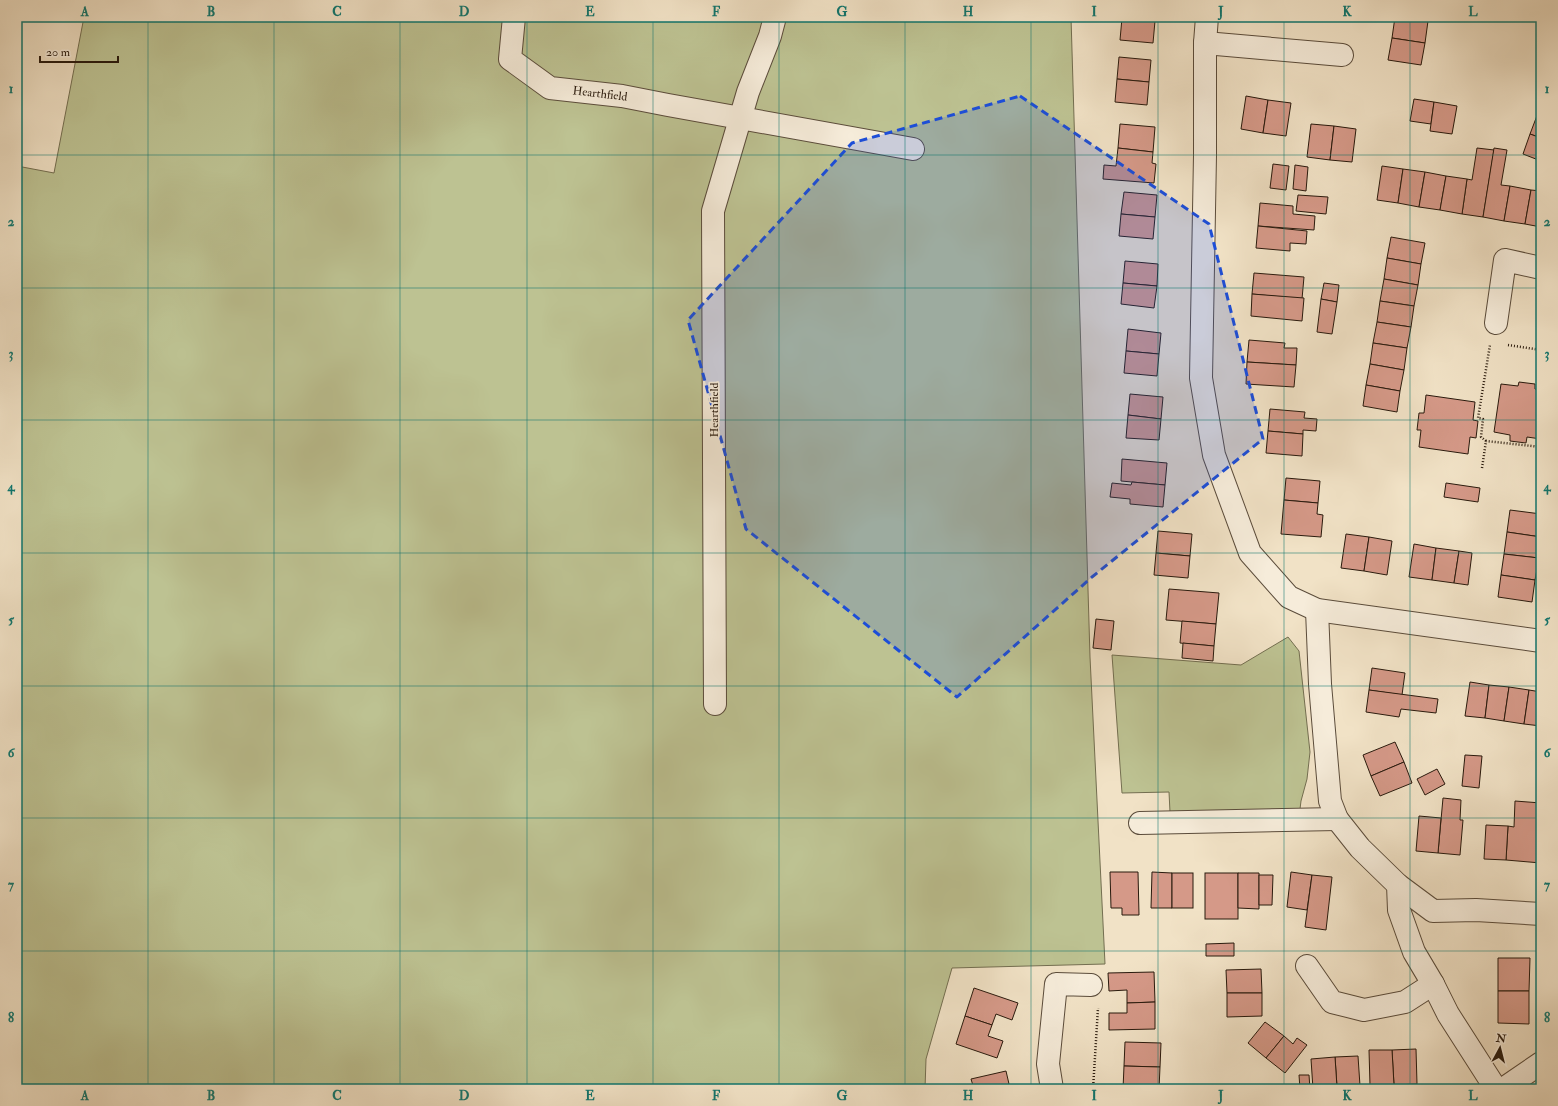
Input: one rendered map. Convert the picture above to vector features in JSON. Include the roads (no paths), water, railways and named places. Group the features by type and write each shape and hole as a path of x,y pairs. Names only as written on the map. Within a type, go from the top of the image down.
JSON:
{"street":[{"name":"Hearthfield","path":"514,17 510,59 550,88 622,96 913,150"},
{"name":"Hearthfield","path":"716,704 714,211 748,92 770,36 775,17"},
{"path":"1207,17 1205,43 1205,155 1201,378 1214,454 1250,553 1289,597 1317,610 1541,641"},
{"path":"1205,43 1342,55"},
{"path":"1493,333 1505,260 1541,268"},
{"path":"1317,610 1320,684 1329,793 1330,801 1337,819 1360,848 1398,885 1433,911 1476,910 1541,914"},
{"path":"1140,823 1337,819"},
{"path":"1398,885 1399,910 1414,952 1433,984 1448,1014 1496,1089"},
{"path":"1307,966 1332,1002 1364,1010 1405,1002 1433,984"},
{"path":"1052,1089 1048,1064 1056,984 1094,995"},
{"path":"1502,1089 1541,1063"}]}
